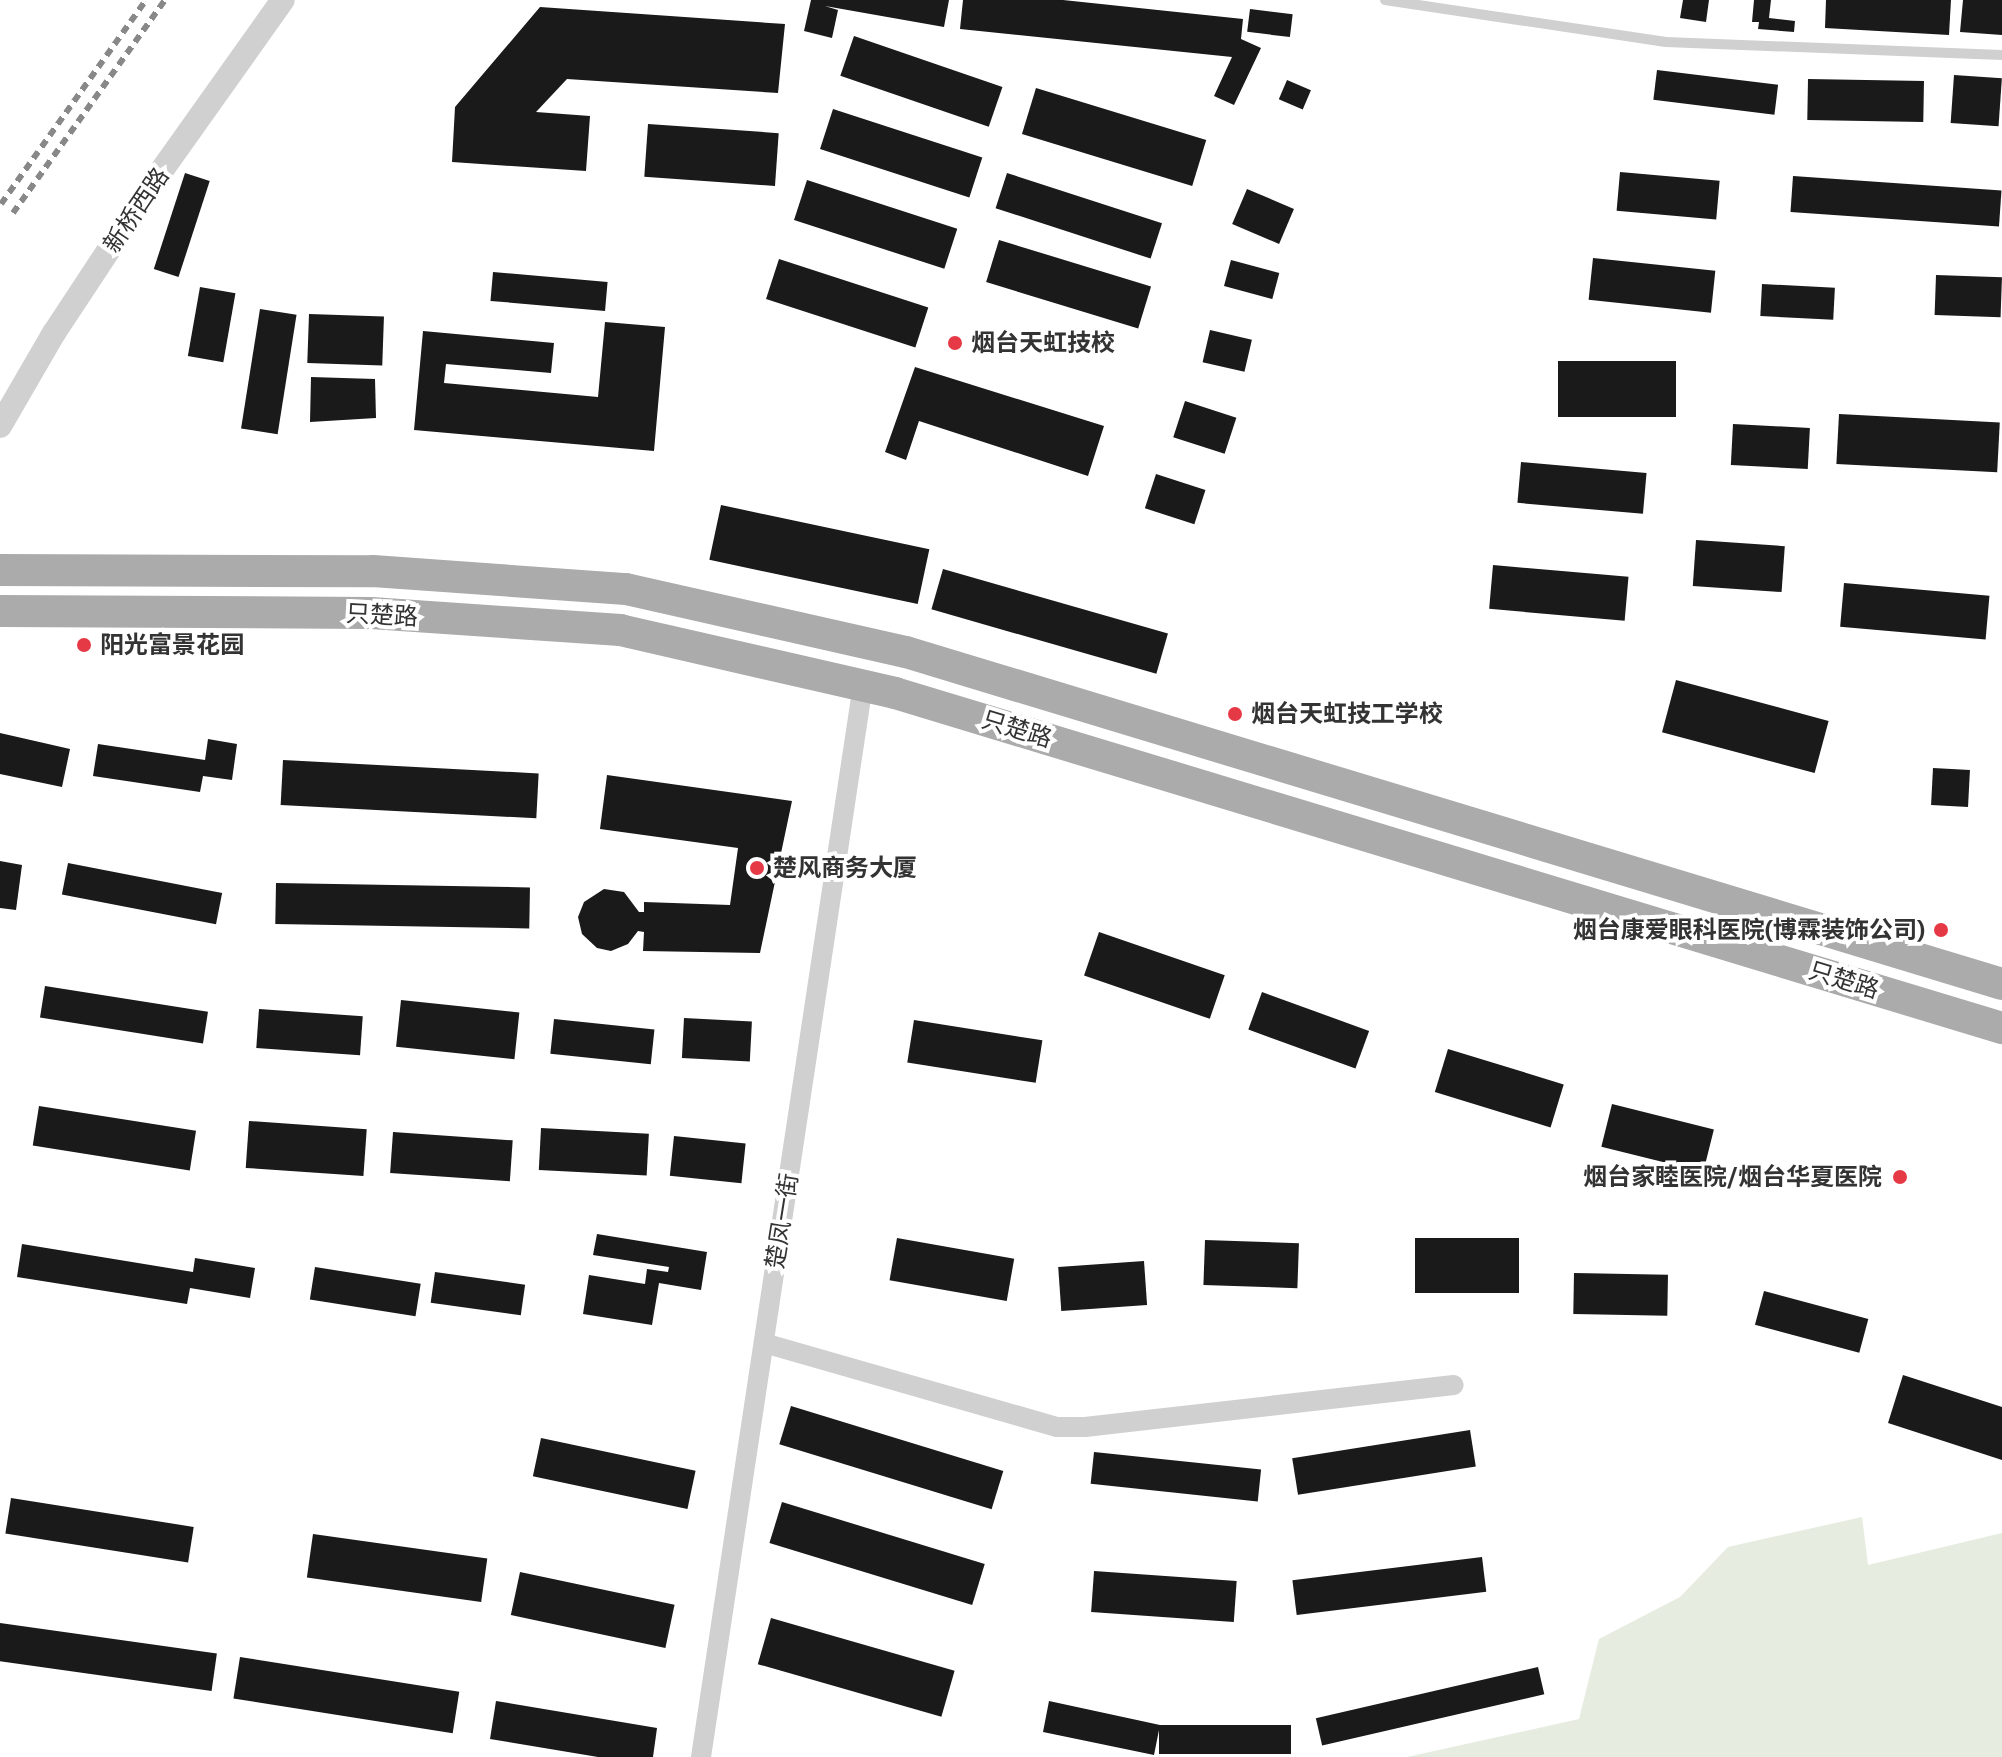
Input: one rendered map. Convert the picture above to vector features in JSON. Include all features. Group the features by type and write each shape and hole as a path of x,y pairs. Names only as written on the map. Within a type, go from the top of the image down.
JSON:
{"main road":[{"name":"只楚路","path":"0,570 373,571 626,589 906,652 2002,984"},
{"name":"只楚路","path":"0,611 371,613 620,630 863,685 2002,1028"}],"street":[{"name":"新桥西路","path":"0,426 54,333 157,177 283,0"},
{"name":"楚凤一街","path":"701,1757 863,685"},
{"path":"764,1343 1057,1427 1101,1425 1454,1385"}],"lane":[{"path":"1385,0 1666,42 2002,55"}],"shaded area":[{"path":"1862,1517 1868,1565 2002,1533 2002,1757 1407,1757 1579,1719 1599,1639 1680,1597 1728,1547"}],"building":[{"path":"811,0 949,0 944,27 825,6 838,10 832,38 804,31"},
{"path":"963,0 1063,0 1243,19 1241,39 1261,48 1234,105 1214,96 1232,57 960,29"},
{"path":"1683,0 1709,0 1706,22 1680,18"},
{"path":"1754,0 1771,0 1769,18 1795,21 1794,32 1758,29 1759,22 1752,22"},
{"path":"1826,0 1951,0 1949,35 1825,28"},
{"path":"1963,0 2002,0 2002,35 1960,32"},
{"path":"540,7 785,24 778,93 567,79 536,112 590,116 586,171 452,162 455,107"},
{"path":"1250,9 1293,14 1290,37 1247,32"},
{"path":"854,36 1002,87 989,127 840,76"},
{"path":"1657,70 1778,85 1774,115 1653,100"},
{"path":"1954,75 2002,78 1999,126 1951,123"},
{"path":"1808,79 1924,81 1923,122 1807,120"},
{"path":"1287,80 1311,90 1303,109 1279,99"},
{"path":"1036,88 1206,140 1192,186 1022,134"},
{"path":"833,109 982,158 969,197 820,149"},
{"path":"648,124 779,133 775,186 644,177"},
{"path":"1620,172 1720,181 1716,220 1617,211"},
{"path":"185,173 210,181 179,277 154,269"},
{"path":"1007,173 1162,223 1151,259 996,208"},
{"path":"1793,176 2001,191 1999,226 1790,212"},
{"path":"807,180 957,229 944,269 794,220"},
{"path":"1247,189 1294,209 1279,244 1232,224"},
{"path":"999,240 1151,286 1138,329 986,282"},
{"path":"1593,258 1715,271 1711,313 1589,300"},
{"path":"779,259 928,308 915,347 766,299"},
{"path":"1231,260 1279,273 1272,299 1224,286"},
{"path":"493,272 608,282 605,311 490,301"},
{"path":"1936,275 2002,277 2001,317 1935,315"},
{"path":"1762,284 1835,288 1833,320 1760,316"},
{"path":"200,287 235,293 223,362 188,356"},
{"path":"260,309 297,315 278,434 241,429"},
{"path":"309,314 384,317 382,366 307,363"},
{"path":"605,322 665,327 654,451 414,430 423,331 554,343 551,373 446,364 444,383 598,397"},
{"path":"1210,330 1252,340 1244,372 1203,362"},
{"path":"1558,361 1676,361 1676,417 1558,417"},
{"path":"915,367 1104,426 1088,476 919,421 906,460 885,452"},
{"path":"311,377 375,379 376,418 310,422"},
{"path":"1185,401 1236,418 1225,454 1173,437"},
{"path":"1839,414 2000,422 1997,472 1836,464"},
{"path":"1733,424 1810,428 1808,469 1731,465"},
{"path":"1521,462 1647,473 1643,514 1517,503"},
{"path":"1156,474 1205,490 1194,524 1145,508"},
{"path":"721,505 929,549 918,604 709,560"},
{"path":"1696,540 1785,546 1782,592 1693,586"},
{"path":"1493,565 1628,577 1625,621 1489,609"},
{"path":"943,569 1168,633 1156,674 931,609"},
{"path":"1844,583 1989,596 1986,640 1840,627"},
{"path":"1676,680 1829,721 1815,773 1662,732"},
{"path":"0,733 70,749 62,787 0,774"},
{"path":"208,739 237,744 232,780 203,776 200,792 93,776 98,744 205,760"},
{"path":"283,760 539,773 536,818 281,805"},
{"path":"1933,768 1970,770 1968,807 1931,805"},
{"name":"楚风商务大厦","path":"607,775 792,801 760,953 643,951 644,932 638,931 628,944 611,951 597,948 582,934 578,917 584,902 604,889 624,892 639,912 644,912 644,902 730,905 738,848 600,829"},
{"path":"0,861 22,865 16,910 0,908"},
{"path":"68,863 222,893 216,924 62,894"},
{"path":"276,883 530,887 529,928 275,924"},
{"path":"1099,932 1225,975 1210,1019 1084,975"},
{"path":"45,986 208,1012 203,1043 40,1018"},
{"path":"1262,992 1369,1031 1355,1069 1248,1030"},
{"path":"401,1000 519,1012 514,1059 396,1047"},
{"path":"259,1009 363,1016 360,1055 256,1048"},
{"path":"684,1018 752,1022 750,1062 682,1058"},
{"path":"554,1019 654,1030 651,1064 550,1054"},
{"path":"914,1020 1042,1040 1036,1083 907,1062"},
{"path":"1448,1049 1564,1084 1551,1127 1435,1092"},
{"path":"1612,1104 1714,1129 1703,1172 1601,1147"},
{"path":"39,1106 196,1131 190,1170 33,1146"},
{"path":"249,1121 367,1129 363,1176 246,1168"},
{"path":"541,1128 649,1134 647,1176 539,1170"},
{"path":"393,1132 513,1140 510,1181 390,1173"},
{"path":"674,1136 746,1144 741,1183 670,1176"},
{"path":"597,1234 707,1252 701,1290 659,1283 652,1325 583,1314 589,1275 645,1284 647,1269 668,1272 669,1267 593,1255"},
{"path":"897,1238 1014,1259 1007,1301 890,1280"},
{"path":"1415,1238 1519,1238 1519,1293 1415,1293"},
{"path":"1205,1240 1299,1243 1297,1288 1203,1285"},
{"path":"22,1244 193,1272 195,1258 255,1268 250,1298 190,1288 187,1304 17,1277"},
{"path":"1144,1261 1147,1305 1061,1311 1058,1267"},
{"path":"315,1267 421,1284 416,1316 310,1300"},
{"path":"435,1272 525,1285 521,1315 431,1303"},
{"path":"1574,1273 1668,1275 1667,1316 1573,1314"},
{"path":"1764,1291 1868,1319 1859,1353 1755,1325"},
{"path":"1903,1375 2002,1407 2002,1460 1888,1423"},
{"path":"791,1406 1003,1471 992,1509 779,1444"},
{"path":"1470,1430 1476,1467 1298,1495 1292,1458"},
{"path":"541,1438 696,1471 687,1509 533,1476"},
{"path":"1094,1452 1261,1470 1258,1501 1091,1484"},
{"path":"11,1498 194,1527 188,1562 5,1534"},
{"path":"782,1502 985,1564 972,1605 769,1543"},
{"path":"313,1534 487,1558 481,1602 307,1578"},
{"path":"1482,1557 1486,1592 1297,1615 1292,1580"},
{"path":"1094,1571 1237,1581 1234,1622 1091,1612"},
{"path":"520,1572 675,1605 665,1648 511,1615"},
{"path":"771,1618 955,1671 941,1717 758,1664"},
{"path":"0,1623 217,1653 212,1691 0,1661"},
{"path":"240,1657 459,1692 453,1733 233,1698"},
{"path":"1538,1667 1544,1694 1322,1746 1316,1718"},
{"path":"496,1701 657,1728 653,1757 598,1757 490,1739"},
{"path":"1049,1701 1160,1725 1291,1725 1291,1754 1159,1754 1159,1730 1154,1755 1043,1732"}],"railway":[{"path":"1,204 146,0"},
{"path":"13,213 165,0"}],"place":[{"name":"烟台天虹技校","path":"955,343"},
{"name":"阳光富景花园","path":"84,645"},
{"name":"烟台天虹技工学校","path":"1235,714"},
{"name":"楚风商务大厦","path":"757,868"},
{"name":"烟台康爱眼科医院(博霖装饰公司)","path":"1941,930"},
{"name":"烟台家睦医院/烟台华夏医院","path":"1900,1177"}]}
